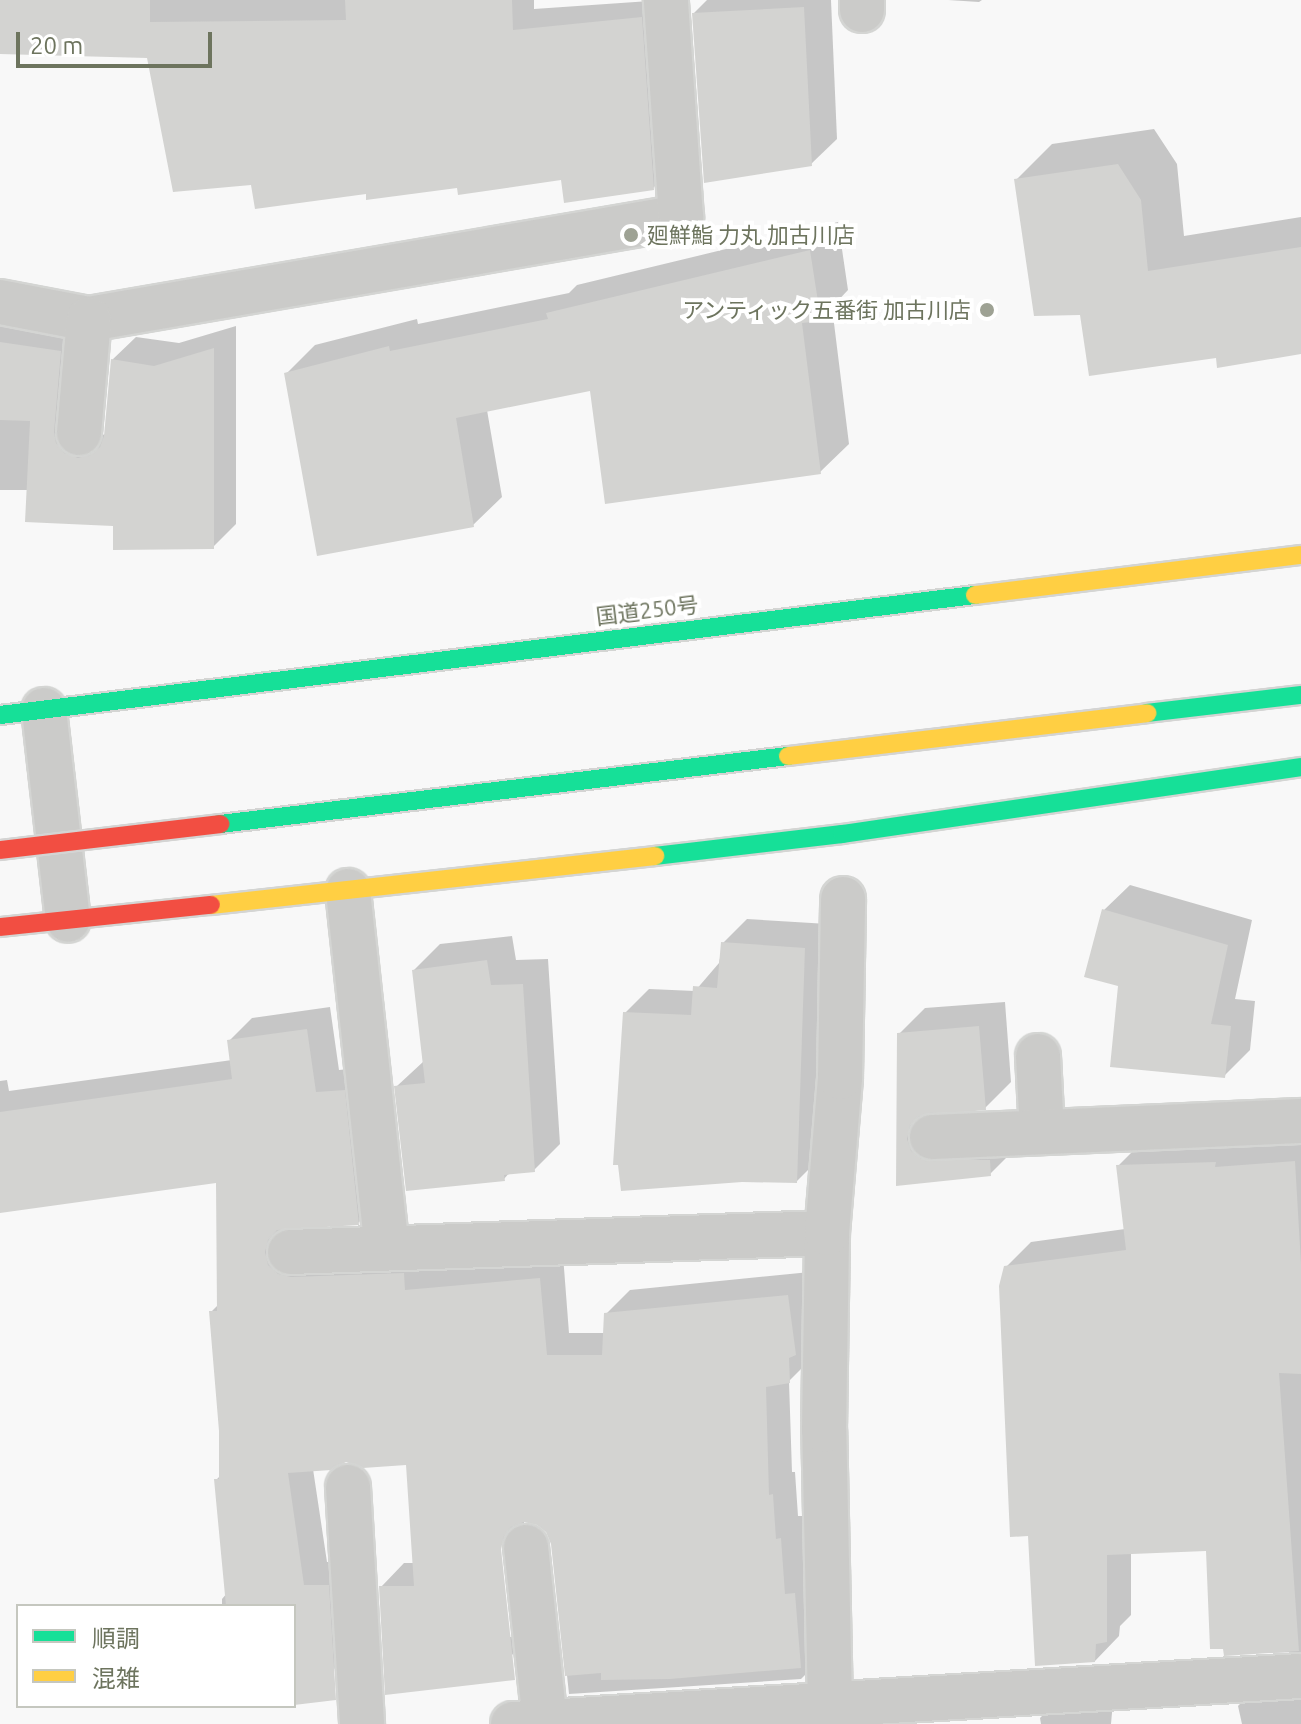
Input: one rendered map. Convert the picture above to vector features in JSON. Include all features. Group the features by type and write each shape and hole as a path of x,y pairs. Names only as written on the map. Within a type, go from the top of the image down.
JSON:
{"main road":[{"name":"国道250号","path":"0,715 1301,555"},
{"path":"0,850 1301,695"},
{"path":"0,927 348,891 842,834 1301,767"}],"street":[{"path":"0,302 89,319 681,217 666,0"},
{"path":"79,433 89,319"},
{"path":"44,710 68,920"},
{"path":"348,891 387,1248"},
{"path":"830,1706 824,1430 827,1233 840,1077 843,899"},
{"path":"1038,1056 1042,1132"},
{"path":"932,1137 1301,1121"},
{"path":"290,1252 827,1233"},
{"path":"348,1487 362,1724"},
{"path":"526,1547 529,1722 659,1719 1301,1676"}],"building":[{"path":"0,0 150,0 150,22 346,20 345,0 512,0 513,30 642,17 654,190 564,203 561,180 458,195 457,188 366,200 366,194 255,209 251,185 173,192 147,58 0,54"},
{"path":"804,7 812,166 704,183 692,13"},
{"path":"1118,164 1141,200 1148,271 1301,247 1301,354 1217,368 1216,358 1089,376 1080,315 1034,316 1014,179"},
{"path":"810,250 821,321 802,323 821,474 605,504 590,391 456,418 474,527 317,556 284,373 389,346 390,351 548,319 546,313"},
{"path":"0,342 61,351 54,432 56,443 64,453 78,458 90,455 100,447 104,436 111,359 154,366 214,348 214,549 113,550 113,526 25,522 30,421 0,420"},
{"path":"1102,909 1228,945 1211,1024 1231,1026 1225,1078 1110,1067 1118,986 1084,977"},
{"path":"721,942 805,948 797,1183 742,1182 621,1191 618,1165 613,1165 623,1012 691,1015 693,986 717,988"},
{"path":"487,960 491,985 523,984 535,1172 504,1175 505,1181 406,1191 394,1086 425,1083 412,970"},
{"path":"979,1026 986,1110 919,1116 910,1126 907,1139 911,1151 921,1159 990,1160 991,1176 896,1186 897,1033"},
{"path":"307,1029 316,1092 345,1090 359,1225 277,1230 268,1240 265,1252 268,1265 278,1274 291,1277 404,1273 405,1290 540,1278 547,1355 602,1355 604,1313 788,1295 796,1355 789,1358 790,1383 766,1387 769,1495 773,1494 776,1539 781,1538 785,1594 795,1593 801,1668 670,1679 601,1680 601,1673 565,1676 551,1544 546,1532 537,1525 524,1522 511,1527 504,1536 501,1549 515,1680 385,1695 379,1586 414,1586 406,1465 363,1468 346,1462 331,1470 288,1473 304,1585 329,1585 336,1700 296,1705 296,1604 226,1604 214,1479 219,1479 219,1431 209,1311 217,1311 216,1183 0,1213 0,1112 232,1079 227,1040"},
{"path":"1295,1161 1301,1264 1301,1374 1279,1373 1299,1651 1224,1656 1223,1649 1210,1649 1206,1551 1107,1555 1107,1642 1096,1644 1095,1662 1035,1666 1028,1536 1010,1537 999,1286 1004,1266 1126,1250 1116,1165 1216,1162 1215,1167"}],"traffic: fast":[{"path":"0,715 975,595"},
{"path":"1147,713 1301,695"},
{"path":"220,824 788,756"},
{"path":"655,856 842,834 1301,767"}],"traffic: slow":[{"path":"975,595 1301,555"},
{"path":"788,756 1147,713"},
{"path":"211,905 655,856"}],"traffic: jam":[{"path":"0,850 220,824"},
{"path":"0,927 211,905"}],"place":[{"name":"廻鮮鮨 力丸 加古川店","path":"631,235"},
{"name":"アンティック五番街 加古川店","path":"987,310"}]}
